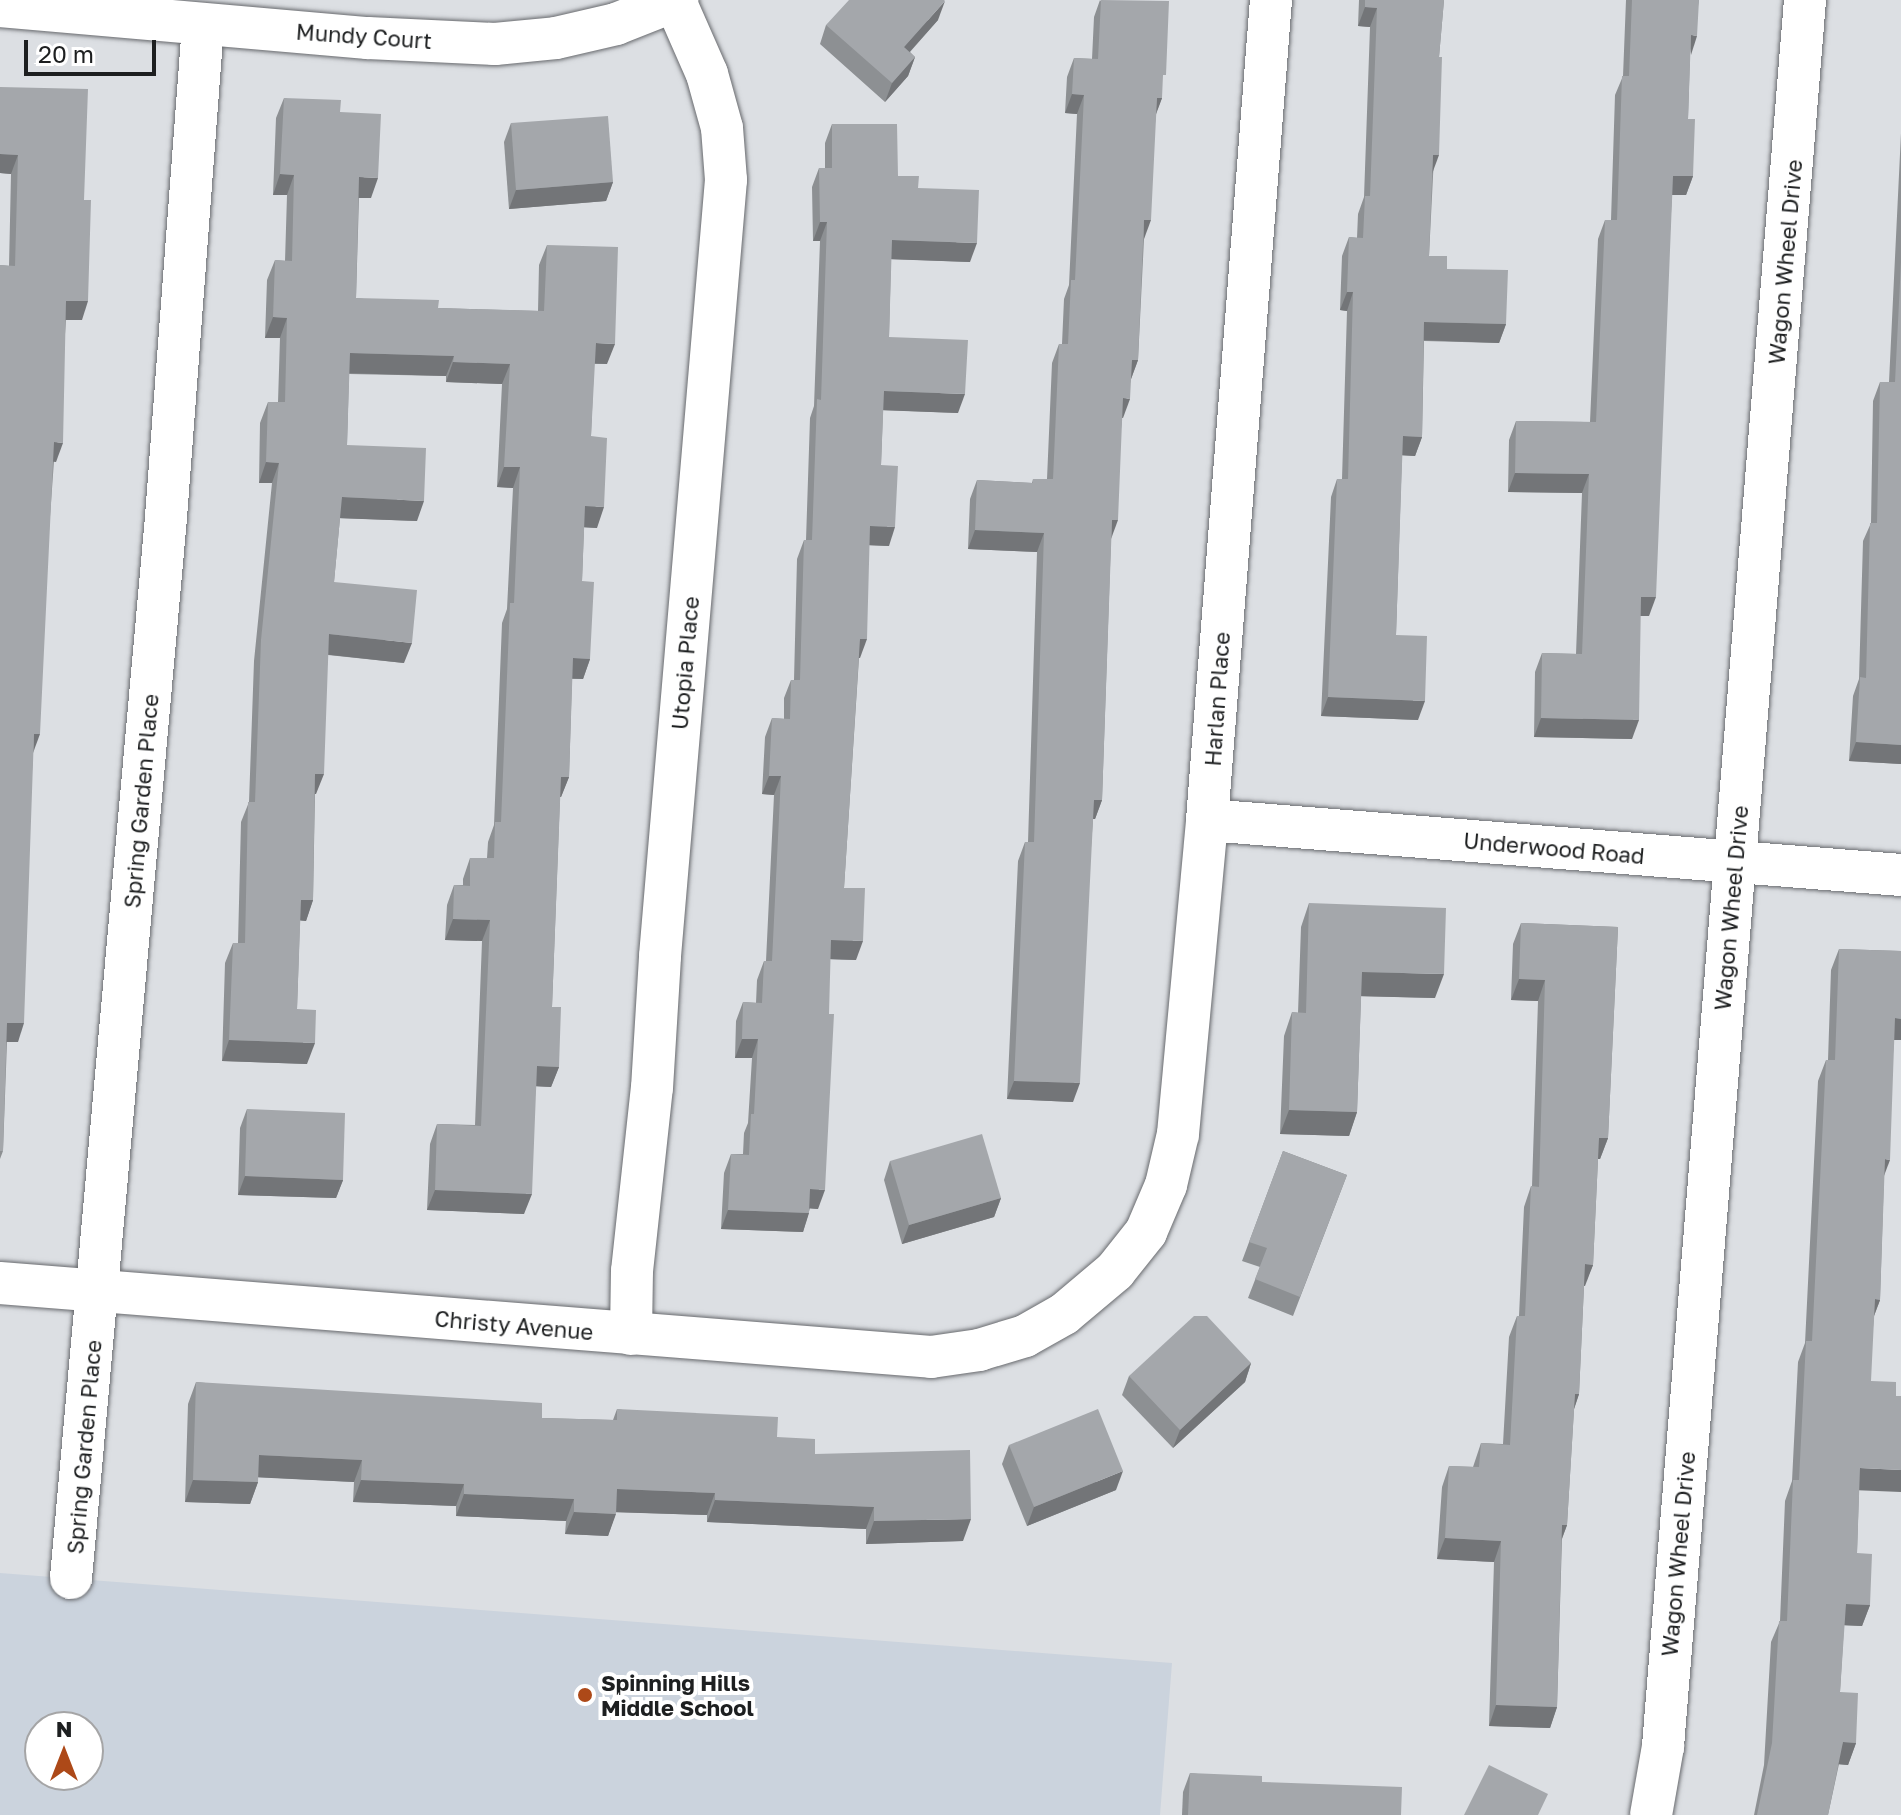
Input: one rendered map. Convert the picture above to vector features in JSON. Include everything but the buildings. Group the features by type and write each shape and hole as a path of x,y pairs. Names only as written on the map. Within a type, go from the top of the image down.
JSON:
{"street":[{"name":"Mundy Court","path":"0,6 368,38 495,44 556,38 616,24 676,0"},
{"name":"Utopia Place","path":"631,1334 632,1271 652,1088 726,180 722,128 707,74 676,0"},
{"name":"Harlan Place","path":"1025,1336 1064,1314 1115,1271 1146,1232 1166,1185 1178,1134 1207,820 1271,0"},
{"name":"Wagon Wheel Drive","path":"1651,1815 1664,1730 1805,0"},
{"name":"Spring Garden Place","path":"71,1578 165,533 203,24"},
{"name":"Underwood Road","path":"1207,820 1901,875"},
{"name":"Christy Avenue","path":"0,1283 931,1357 979,1350 1025,1336"}],"shaded area":[{"name":"Spinning Hills Middle School","path":"0,1573 1172,1663 1160,1815 0,1815"}],"place":[{"name":"Spinning Hills Middle School","path":"585,1695"}]}
